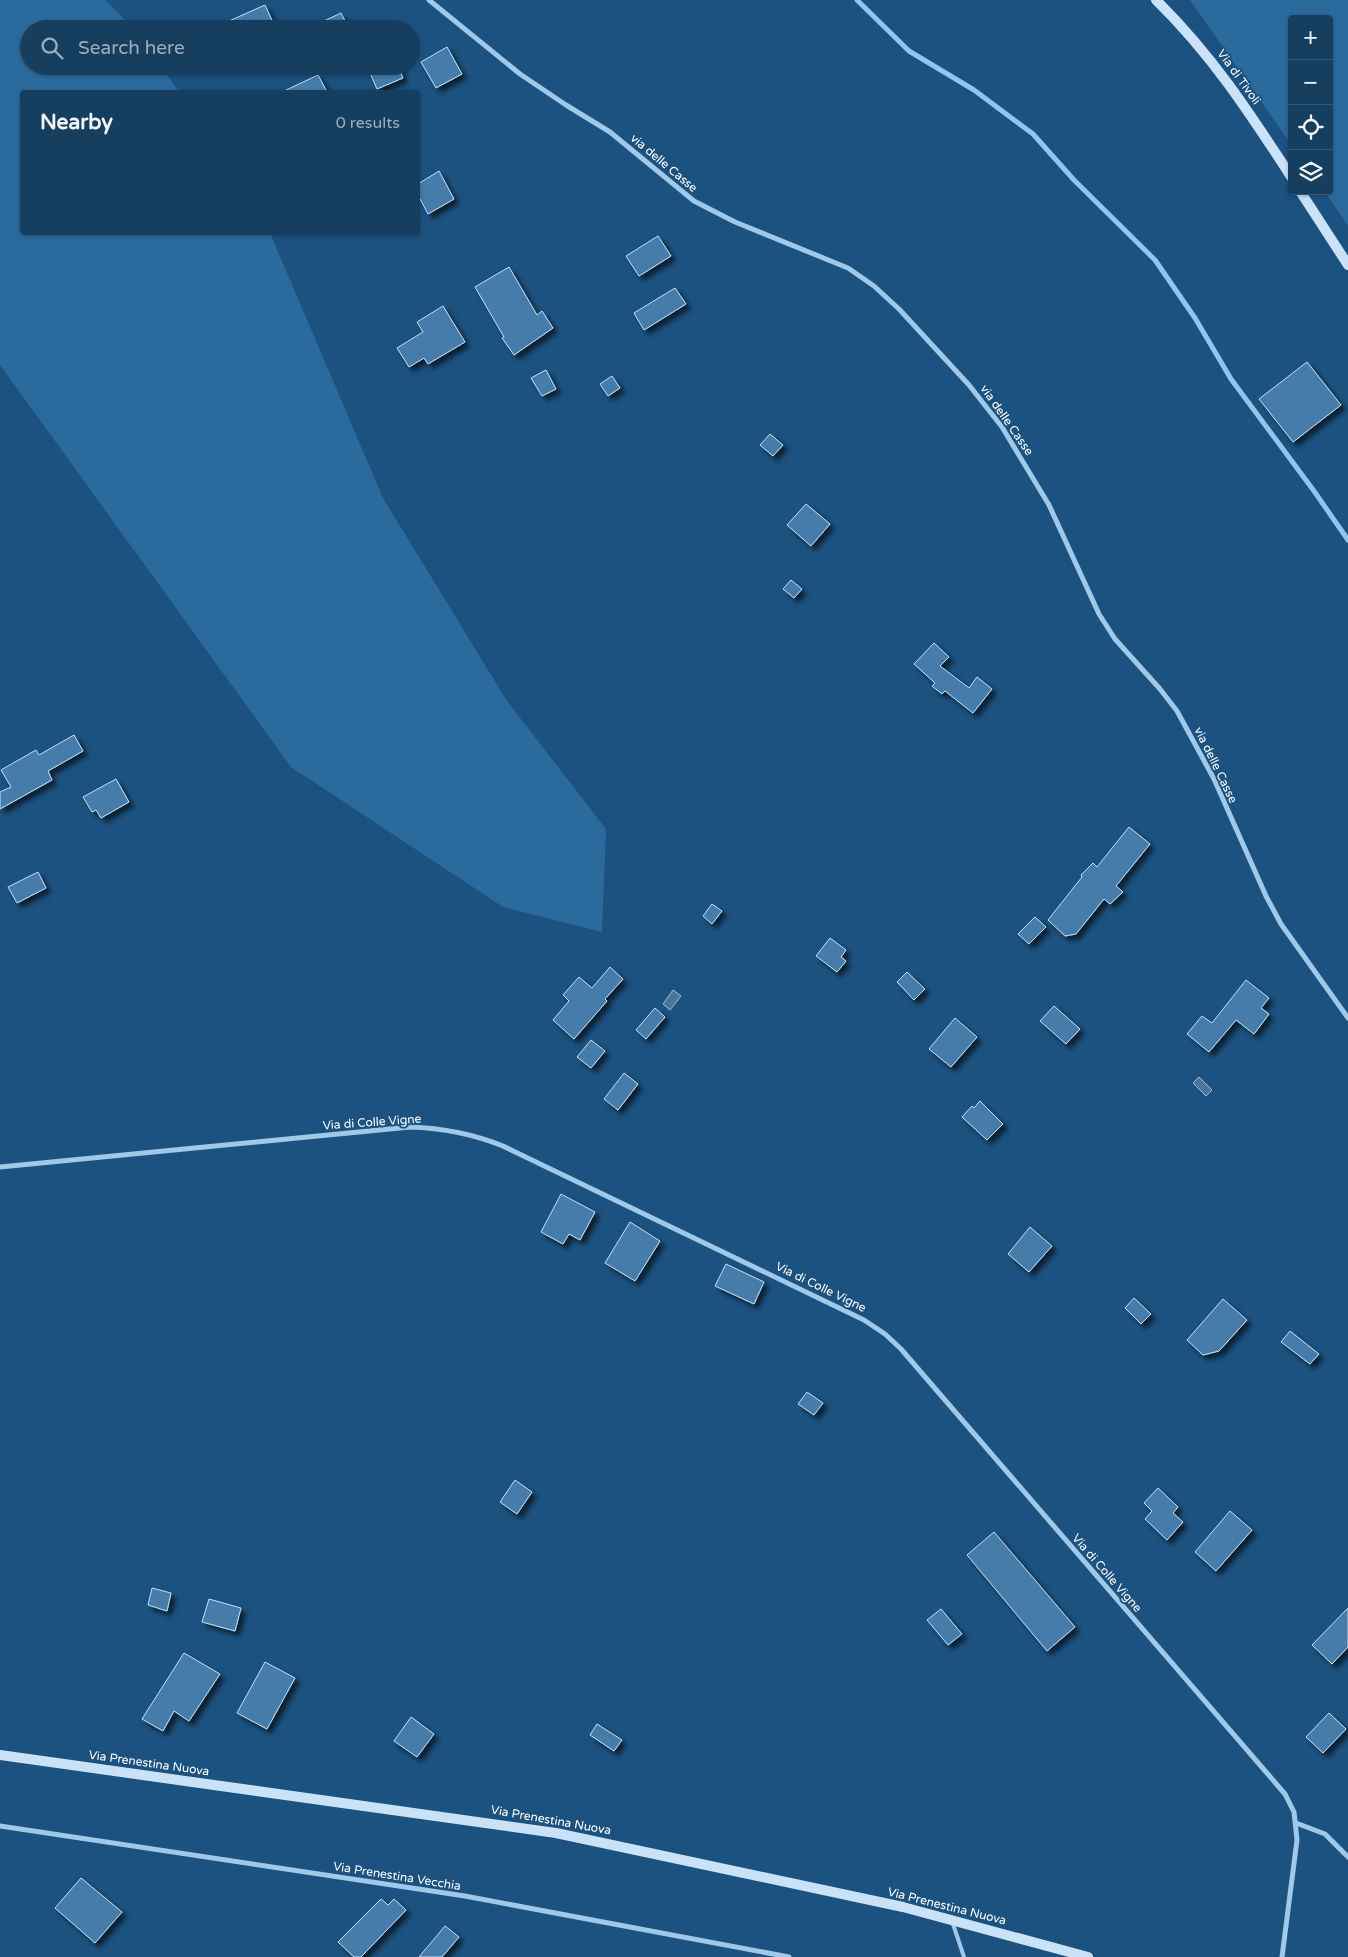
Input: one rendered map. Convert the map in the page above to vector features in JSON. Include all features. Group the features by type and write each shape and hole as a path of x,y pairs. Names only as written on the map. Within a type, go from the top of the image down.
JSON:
{"main road":[{"name":"Via di Tivoli","path":"1156,0 1209,56 1288,172"},
{"path":"1303,195 1348,265"},
{"name":"Via Prenestina Nuova","path":"0,1755 547,1831 951,1919 1088,1957"}],"street":[{"name":"via delle Casse","path":"428,0 520,74 566,106 610,132 688,198 724,218 848,268 864,278 899,309 969,385 1002,427 1034,479 1060,529 1091,600 1107,628 1166,696 1180,716 1214,779 1266,896 1281,924 1348,1018"},
{"name":"Via di Colle Vigne","path":"0,1167 410,1127 444,1129 474,1136 503,1146 853,1314 885,1334 901,1349 1281,1788 1291,1806 1296,1823 1297,1846 1282,1957"},
{"path":"1296,1823 1325,1834 1348,1857"},
{"name":"Via Prenestina Vecchia","path":"0,1826 465,1896 788,1957"}],"lane":[{"path":"951,1919 964,1957"}],"shaded area":[{"path":"0,0 105,0 125,20 20,20 20,75 167,75 178,90 20,90 20,235 271,235 383,498 507,701 606,829 602,932 503,907 291,767 0,365"},
{"path":"1190,0 1348,0 1348,226 1327,195 1333,195 1333,15 1288,15 1288,140"},
{"path":"673,990 681,996 670,1010 663,1004"},
{"path":"1199,1077 1212,1090 1206,1096 1193,1083"}],"building":[{"path":"265,5 272,20 231,20"},
{"path":"341,13 344,20 326,20"},
{"path":"447,47 462,74 436,88 421,62"},
{"path":"318,75 326,90 286,90"},
{"path":"371,75 402,75 403,78 377,89"},
{"path":"439,171 454,199 428,214 420,199 420,183"},
{"path":"658,236 671,256 639,276 626,256"},
{"path":"509,267 537,315 542,311 553,328 514,355 502,338 504,337 475,287"},
{"path":"675,288 686,304 644,330 634,313"},
{"path":"443,306 465,342 428,364 424,358 409,367 397,348 423,332 417,322"},
{"path":"1307,362 1341,405 1293,442 1259,399"},
{"path":"546,370 556,389 542,396 531,378"},
{"path":"612,376 620,388 608,396 600,384"},
{"path":"770,434 783,445 773,456 760,445"},
{"path":"806,504 830,524 811,546 787,525"},
{"path":"791,580 802,589 794,598 783,589"},
{"path":"934,643 949,657 940,666 969,688 977,677 992,689 973,713 945,691 942,694 932,686 935,683 914,664"},
{"path":"74,735 83,751 48,771 52,780 0,809 0,792 11,787 1,770 36,750 39,755"},
{"path":"116,779 129,802 101,818 96,810 92,812 83,797"},
{"path":"1129,827 1150,844 1116,886 1123,892 1110,904 1104,899 1076,934 1065,936 1048,920 1082,877 1081,875 1093,863 1097,867"},
{"path":"38,872 46,888 17,903 8,887"},
{"path":"712,904 722,911 712,924 703,916"},
{"path":"1035,917 1046,927 1029,944 1018,934"},
{"path":"830,938 846,950 841,957 846,961 837,972 816,956"},
{"path":"610,967 623,979 605,999 607,1001 574,1039 553,1020 569,1001 563,995 579,977 592,988"},
{"path":"907,972 925,989 914,1000 897,982"},
{"path":"1246,980 1269,998 1261,1008 1269,1014 1254,1034 1236,1020 1209,1052 1187,1034 1202,1016 1212,1023"},
{"path":"1054,1006 1080,1029 1066,1044 1040,1021"},
{"path":"655,1008 665,1017 646,1039 636,1030"},
{"path":"955,1018 977,1037 951,1067 929,1049"},
{"path":"591,1040 605,1051 591,1068 577,1057"},
{"path":"624,1073 638,1084 618,1110 604,1099"},
{"path":"980,1101 1003,1124 987,1140 962,1117 972,1106 974,1108"},
{"path":"561,1194 595,1212 580,1240 569,1234 563,1244 541,1232"},
{"path":"630,1222 660,1241 635,1281 605,1263"},
{"path":"1030,1227 1052,1246 1029,1272 1008,1254"},
{"path":"726,1264 764,1282 754,1304 715,1286"},
{"path":"1134,1298 1151,1314 1141,1324 1125,1308"},
{"path":"1223,1299 1247,1320 1219,1351 1203,1355 1187,1340"},
{"path":"1290,1331 1319,1354 1310,1364 1281,1342"},
{"path":"807,1392 823,1403 814,1415 798,1404"},
{"path":"515,1480 532,1492 517,1514 500,1502"},
{"path":"1158,1488 1178,1507 1173,1513 1183,1522 1167,1540 1145,1519 1152,1511 1144,1503"},
{"path":"1230,1511 1252,1530 1216,1571 1195,1552"},
{"path":"994,1532 1075,1627 1047,1651 967,1555"},
{"path":"152,1588 171,1593 167,1611 148,1605"},
{"path":"209,1599 241,1608 235,1631 202,1622"},
{"path":"1348,1608 1348,1647 1332,1664 1312,1645"},
{"path":"941,1609 962,1634 948,1645 927,1620"},
{"path":"184,1653 220,1674 189,1721 174,1711 163,1731 142,1719"},
{"path":"265,1662 295,1678 267,1729 237,1713"},
{"path":"1329,1713 1346,1729 1323,1753 1306,1737"},
{"path":"411,1717 434,1734 417,1757 394,1741"},
{"path":"597,1724 622,1740 614,1751 590,1735"},
{"path":"81,1878 122,1912 95,1943 55,1908"},
{"path":"381,1899 388,1905 394,1899 406,1910 361,1957 354,1957 338,1942"},
{"path":"445,1926 459,1937 442,1957 419,1957"}],"waterway":[{"path":"857,0 909,51 974,90 1033,134 1074,180 1155,260 1195,318 1231,379 1348,540"}]}
